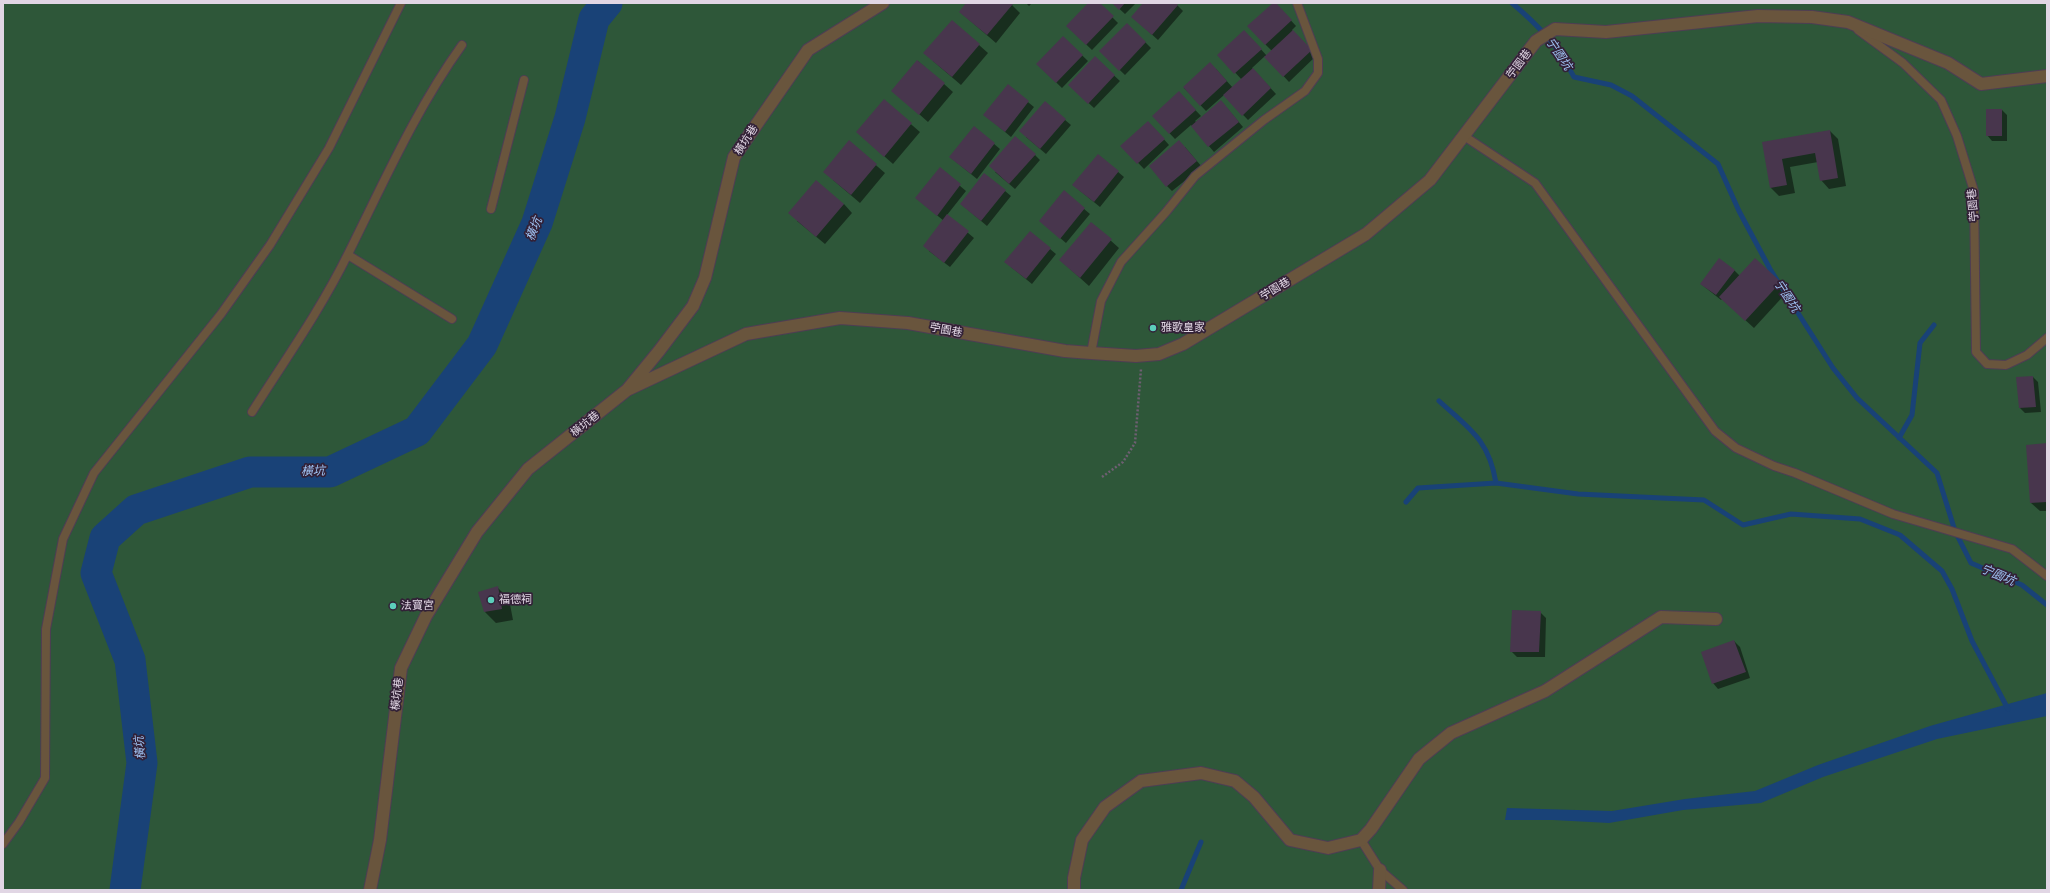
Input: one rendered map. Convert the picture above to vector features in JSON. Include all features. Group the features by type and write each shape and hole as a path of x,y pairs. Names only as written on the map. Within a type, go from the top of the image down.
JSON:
{"street":[{"name":"橫坑巷","path":"370,890 380,840 400,668 426,616 478,532 528,469 627,390 693,306 705,278 734,157 758,120 808,50 883,3"},
{"name":"苧園巷","path":"627,390 746,334 840,318 908,323 1065,351 1141,355 1159,354 1183,344 1366,234 1430,180 1536,41 1555,29 1606,32 1758,16 1812,17 1848,22 1948,63 1981,84 2047,76"},
{"path":"1074,890 1074,878 1082,840 1105,807 1141,780 1201,773 1235,781 1254,797 1290,840 1328,848 1361,840 1371,829 1419,759 1451,733 1545,691 1661,617 1716,619"},
{"path":"1379,890 1380,870"}],"lane":[{"path":"3,844 19,822 45,778 46,629 63,539 66,532 94,473 221,314 270,245 329,148 401,3"},
{"path":"1091,353 1101,301 1121,262 1166,212 1194,176 1264,120 1305,91 1318,73 1318,59 1297,3"},
{"name":"苧園巷","path":"1848,22 1903,63 1940,100 1957,136 1974,191 1976,352 1987,364 2006,365 2027,355 2047,338"},
{"path":"252,412 312,318 348,255 402,146 446,67 462,44"},
{"path":"491,208 524,80"},
{"path":"1464,136 1535,183 1715,431 1736,448 1774,466 1796,473 1893,514 2012,549 2047,576"},
{"path":"348,255 452,318"},
{"path":"1361,840 1380,870 1403,890"}],"path":[{"path":"1102,478 1123,462 1135,443 1136,415 1141,382 1141,355"}],"green space":[{"path":"3,3 2047,3 2047,890 3,890"}],"water":[{"path":"2047,693 2047,716 1937,739 1823,777 1761,803 1683,810 1609,823 1553,820 1505,820 1507,808 1612,811 1685,799 1755,791 1818,765 1930,726"}],"building":[{"path":"966,3 1013,4 987,35 959,12"},
{"path":"1088,3 1100,3 1114,16 1086,45 1066,26"},
{"path":"1112,3 1125,3 1119,10"},
{"path":"1143,3 1176,3 1178,5 1152,35 1131,17"},
{"path":"1273,3 1276,3 1292,20 1265,45 1247,26"},
{"path":"952,20 980,44 952,77 923,53"},
{"path":"1127,23 1146,42 1119,71 1099,51"},
{"path":"1244,30 1262,49 1234,74 1217,55"},
{"path":"1293,30 1312,50 1283,77 1264,57"},
{"path":"1063,36 1083,55 1056,83 1036,64"},
{"path":"1095,56 1115,75 1088,104 1068,85"},
{"path":"917,60 945,83 919,115 891,91"},
{"path":"1210,62 1227,81 1200,106 1183,87"},
{"path":"1253,68 1271,88 1242,116 1223,95"},
{"path":"1008,84 1029,101 1005,132 983,115"},
{"path":"1179,91 1196,110 1169,134 1152,116"},
{"path":"884,99 912,123 884,157 856,132"},
{"path":"1221,100 1239,122 1208,147 1191,126"},
{"path":"1045,101 1066,119 1040,149 1019,131"},
{"path":"1986,109 2002,109 2002,136 1986,136"},
{"path":"1148,121 1165,139 1137,164 1120,146"},
{"path":"974,126 995,143 971,174 949,157"},
{"path":"1830,130 1838,178 1820,181 1815,153 1782,159 1787,185 1770,188 1762,142"},
{"path":"1015,136 1036,154 1009,184 989,166"},
{"path":"849,140 877,164 851,195 823,172"},
{"path":"1179,140 1197,161 1166,187 1149,166"},
{"path":"1098,154 1119,171 1094,202 1072,185"},
{"path":"940,167 961,184 937,216 915,198"},
{"path":"984,173 1006,190 981,221 960,204"},
{"path":"816,180 844,204 816,237 788,213"},
{"path":"1064,190 1085,208 1060,239 1039,221"},
{"path":"947,214 969,231 944,263 923,246"},
{"path":"1091,222 1112,239 1080,278 1059,260"},
{"path":"1030,231 1051,248 1026,279 1004,262"},
{"path":"1719,258 1735,270 1716,295 1700,284"},
{"path":"1755,258 1781,282 1745,321 1719,297"},
{"path":"2033,376 2036,407 2019,408 2016,377"},
{"path":"2047,443 2047,502 2030,503 2026,445"},
{"name":"福德祠","path":"498,586 502,609 484,612 478,592"},
{"path":"1512,610 1541,611 1539,652 1510,652"},
{"path":"1734,640 1746,672 1712,684 1701,652"}],"waterway":[{"name":"橫坑","path":"125,890 142,763 130,660 96,573 105,538 136,510 250,472 330,472 417,431 482,345 537,223 570,118 594,19 607,3"},
{"name":"宁園坑","path":"1512,3 1547,37 1561,55 1574,77 1611,85 1632,96 1718,164 1739,211 1770,269 1833,368 1857,398 1937,473 1955,531 1971,563 2022,585 2047,605"},
{"path":"1899,438 1912,415 1920,343 1934,325"},
{"path":"1439,401 1469,428 1483,446 1493,468 1496,483"},
{"path":"1406,502 1418,488 1496,483 1578,494 1704,500 1743,525 1791,514 1860,519 1900,535 1942,571 1952,589 1972,641 2008,709"},
{"path":"1181,890 1201,842"}],"place":[{"name":"雅歌皇家","path":"1153,328"},
{"name":"福德祠","path":"491,600"},
{"name":"法寶宮","path":"393,606"}]}
